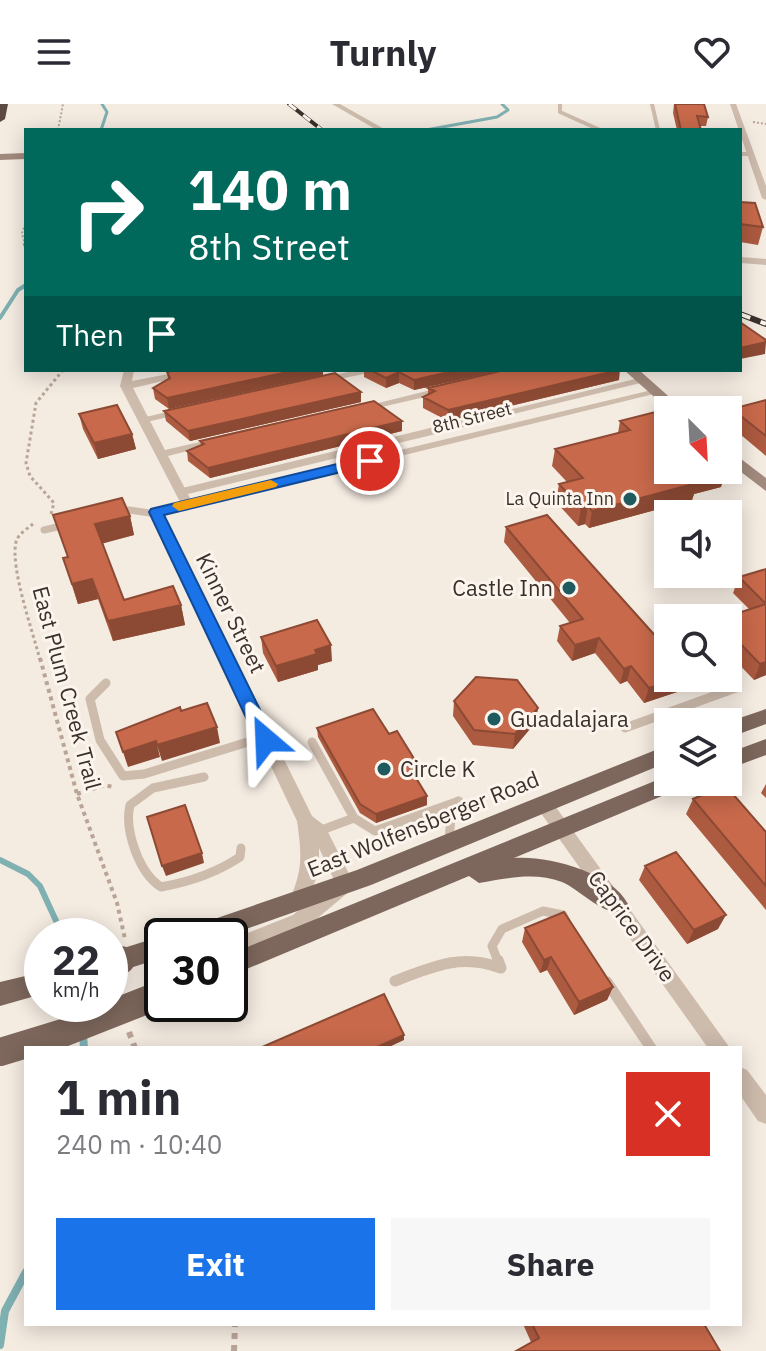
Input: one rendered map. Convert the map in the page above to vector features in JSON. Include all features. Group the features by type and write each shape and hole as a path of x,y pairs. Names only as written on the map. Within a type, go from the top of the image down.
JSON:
{"highway":[{"path":"0,119 3,104"}],"main road":[{"path":"742,725 766,716"},
{"path":"742,756 766,747"},
{"name":"East Wolfensberger Road","path":"248,919 297,903 654,759"},
{"path":"248,958 654,790"},
{"path":"402,894 506,868 543,866 576,876 616,904"},
{"path":"0,994 24,988"},
{"path":"0,1052 63,1033 144,1001"}],"street":[{"path":"335,104 378,128"},
{"path":"733,104 742,128"},
{"path":"742,129 766,198"},
{"path":"0,157 24,156"},
{"path":"742,260 766,262"},
{"path":"129,372 126,386 184,498"},
{"path":"126,386 195,372"},
{"path":"637,375 661,396"},
{"path":"346,412 454,388"},
{"name":"8th Street","path":"156,513 184,498 656,392"},
{"path":"162,454 223,440"},
{"path":"742,466 766,486"},
{"name":"Kinner Street","path":"156,513 264,737 345,884"},
{"name":"Caprice Drive","path":"544,804 719,1046"},
{"name":"Kinner Street","path":"297,903 309,884 312,826"},
{"path":"248,942 300,921 345,884"},
{"path":"742,1080 766,1113"}],"lane":[{"path":"560,104 560,112 596,128"},
{"path":"652,104 658,128"},
{"path":"742,154 751,154"},
{"path":"325,380 361,372"},
{"path":"184,498 637,375"},
{"path":"144,420 189,410"},
{"path":"115,513 129,510 156,513"},
{"path":"44,530 72,523"},
{"path":"106,683 90,699 92,711 108,762 123,776 159,770 264,737"},
{"path":"625,728 725,692"},
{"path":"312,742 354,818 375,831 459,801 451,815 449,842"},
{"path":"204,777 190,778 141,794 131,802 127,819 148,879 161,887 172,885 231,864 240,857 241,848"},
{"path":"312,826 354,818"},
{"path":"395,981 454,959 482,959 501,968 492,946 502,929 543,911 563,915 572,928"},
{"path":"598,968 650,1046"}],"path":[{"path":"58,128 63,104"},
{"path":"49,516 54,510 54,503 30,476 26,463 36,403 61,372"},
{"name":"East Plum Creek Trail","path":"38,522 17,537 19,582 77,794 117,903 118,918"},
{"path":"126,1022 134,1046"},
{"path":"234,1351 235,1326"}],"building":[{"path":"675,104 704,104 708,117 697,116 700,128 681,128"},
{"path":"742,202 755,203 763,227 742,224"},
{"path":"742,323 766,340 742,348"},
{"path":"167,372 288,372 167,398 153,388 170,378"},
{"path":"374,372 399,372 386,378"},
{"path":"399,372 449,372 414,380"},
{"path":"496,372 610,372 448,410 423,397 435,391 428,388"},
{"path":"335,373 361,392 188,431 164,411"},
{"path":"766,400 766,436 742,417 742,406"},
{"path":"374,401 402,421 208,468 187,451 204,444 200,441"},
{"path":"117,405 132,434 94,443 79,414"},
{"path":"654,412 654,484 693,484 592,511 588,506 581,508 559,484 583,478 555,449 630,430 620,421"},
{"path":"122,498 130,516 95,524 124,600 173,586 181,605 108,621 92,579 72,584 63,558 68,557 53,515"},
{"name":"Castle Inn","path":"547,515 654,634 654,686 649,688 631,666 624,669 599,638 575,645 560,626 583,619 506,527"},
{"path":"766,569 766,604 742,580 742,576"},
{"path":"766,604 766,662 760,664 742,645 742,612"},
{"path":"317,620 331,645 315,650 317,654 276,666 261,637"},
{"name":"Guadalajara","path":"476,677 517,680 538,708 515,734 474,730 454,701"},
{"path":"207,703 217,727 123,752 116,732 180,707 181,711"},
{"path":"373,709 389,734 397,731 418,765 410,768 427,796 376,814 360,804 317,728"},
{"path":"700,796 735,796 766,832 766,886 693,799"},
{"path":"185,805 202,853 162,866 147,817"},
{"path":"676,852 726,915 694,930 645,866"},
{"path":"564,912 613,987 579,1002 551,957 544,960 525,928"},
{"path":"384,994 404,1035 379,1046 265,1046"},
{"path":"533,1326 705,1326 720,1351 516,1351 539,1338"}],"waterway":[{"path":"102,104 107,112 102,128"},
{"path":"437,128 497,117 508,110 502,104"},
{"path":"0,318 18,290 24,286"},
{"path":"0,860 28,874 40,886 55,918"},
{"path":"83,1035 84,1046"},
{"path":"0,1345 5,1311 24,1276"}],"railway":[{"path":"289,104 319,128"},
{"path":"742,315 766,324"}],"slow traffic":[{"path":"179,506 271,484"}],"place":[{"name":"La Quinta Inn","path":"630,499"},
{"name":"Castle Inn","path":"569,588"},
{"name":"Guadalajara","path":"494,719"},
{"name":"Circle K","path":"384,769"}],"route":[{"path":"266,740 156,512 370,461"}]}
